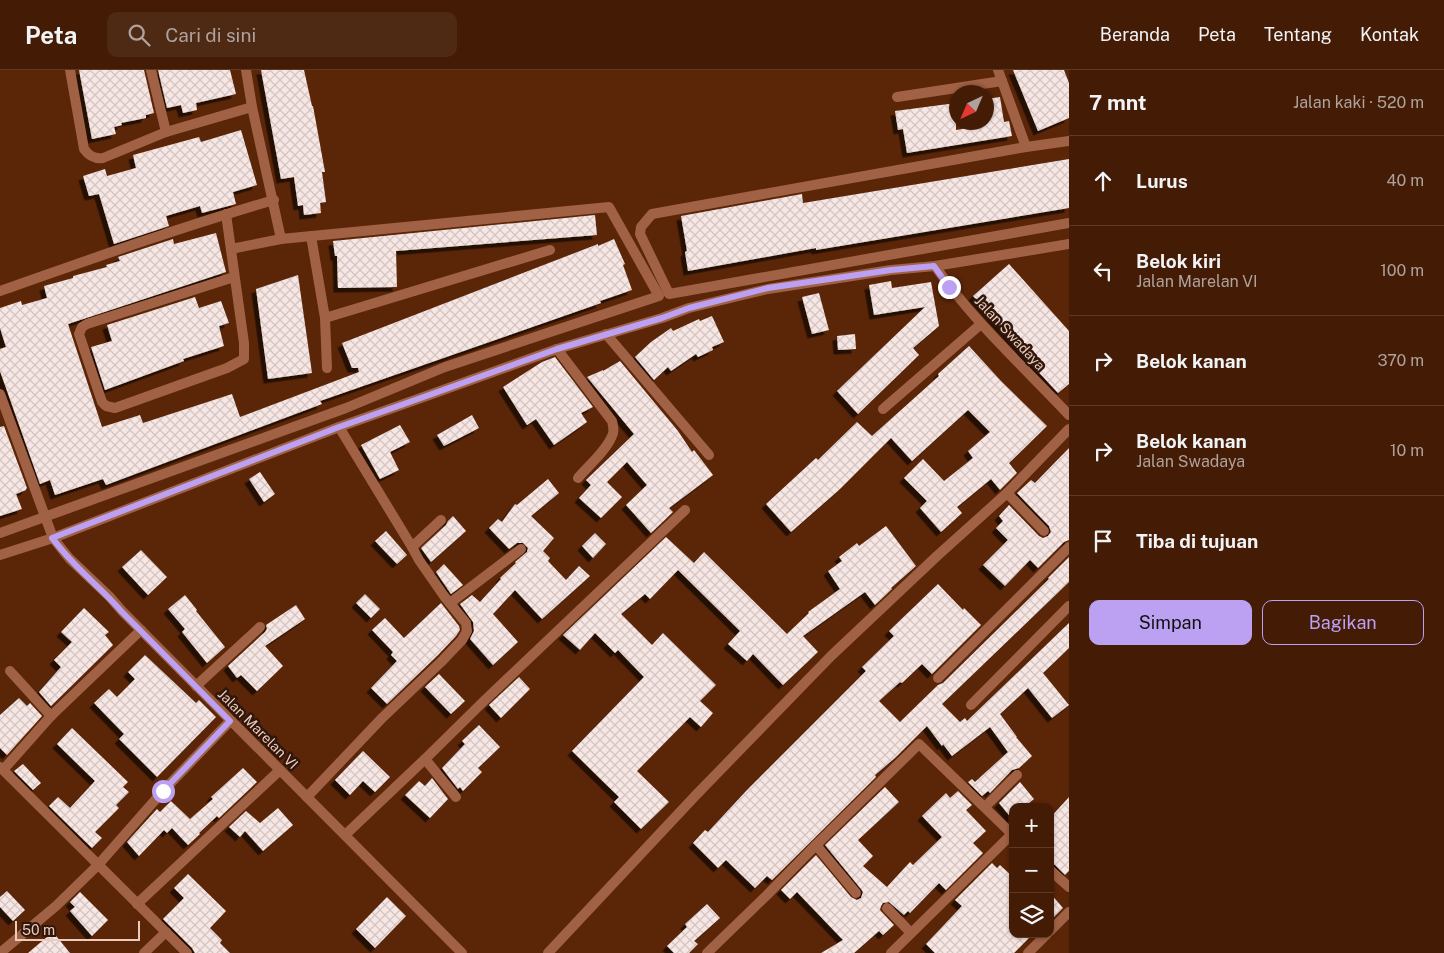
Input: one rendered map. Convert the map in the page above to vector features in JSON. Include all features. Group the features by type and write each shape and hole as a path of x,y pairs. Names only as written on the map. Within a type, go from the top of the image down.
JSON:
{"street":[{"path":"70,70 84,149 94,158 103,158 166,132 252,107"},
{"path":"151,70 166,132"},
{"path":"246,70 252,107 282,238"},
{"path":"998,70 1026,147"},
{"path":"897,97 1002,81"},
{"path":"1069,141 1026,147 652,214 641,227 640,234 669,294 1069,223"},
{"path":"0,292 104,254 274,200"},
{"path":"0,533 346,408 445,367 659,296 609,207 282,238 230,248"},
{"path":"226,214 244,343 244,359 227,368 115,408 106,406 102,402 80,334 82,327 234,278"},
{"path":"311,236 325,318 328,368"},
{"path":"0,555 52,538 339,427 557,349 689,308 768,288 891,270 934,266 1069,244"},
{"path":"325,318 550,250"},
{"name":"Jalan Swadaya","path":"934,266 949,287 981,324 1069,415"},
{"path":"883,409 981,324"},
{"path":"606,334 709,456"},
{"path":"557,349 612,420 614,428 613,436 606,446 578,478"},
{"name":"Jalan Marelan VI","path":"0,394 52,538 91,581 109,596 230,721 462,953"},
{"path":"307,797 382,717 443,660 467,632 466,624 424,567 339,427"},
{"path":"548,953 703,788 831,656 1007,493 1069,429"},
{"path":"1007,493 1044,530"},
{"path":"345,835 684,510"},
{"path":"412,547 441,520"},
{"path":"938,678 1069,547"},
{"path":"450,602 521,549"},
{"path":"971,706 1069,606"},
{"path":"196,686 260,627"},
{"path":"141,630 51,716 2,769 187,953"},
{"path":"10,671 51,716"},
{"path":"0,952 56,906 98,865 163,791 230,721"},
{"path":"707,953 919,744 1009,831"},
{"path":"426,759 456,796"},
{"path":"137,904 280,770"},
{"path":"985,807 1017,775"},
{"path":"891,953 1009,837"},
{"path":"816,845 856,894"},
{"path":"1054,873 1068,883"},
{"path":"887,908 911,933"},
{"path":"1054,927 1069,912"},
{"path":"144,953 166,932"},
{"path":"1028,953 1043,938"}],"building":[{"path":"79,70 144,70 154,113 146,115 146,118 121,123 122,125 114,127 116,134 92,139"},
{"path":"158,70 230,70 236,94 196,103 197,110 183,113 181,105 167,108"},
{"path":"261,70 304,70 313,106 325,172 322,172 326,202 320,203 321,213 304,215 303,205 298,206 294,177 281,179"},
{"path":"1013,70 1064,70 1069,83 1069,118 1038,131"},
{"path":"1000,97 1004,122 1009,121 1012,136 907,153 903,129 898,130 895,111 949,104 949,130 994,130 994,98"},
{"path":"241,130 257,185 233,192 236,204 202,213 200,206 166,216 169,226 114,244 99,194 89,196 83,176 105,169 107,176 136,168 133,155 199,137 201,142"},
{"path":"1069,159 1069,208 816,250 816,248 688,271 685,252 687,251 681,216 802,194 803,203"},
{"path":"595,215 597,235 396,251 397,287 338,288 337,256 335,256 333,241"},
{"path":"216,233 226,272 68,324 102,427 140,415 143,423 232,394 240,417 359,372 358,368 352,368 342,343 614,239 625,264 623,265 632,290 600,301 601,303 320,401 322,404 106,485 103,479 55,495 50,480 40,484 0,371 0,349 6,347 0,328 0,308 21,301 22,305 47,298 44,286 107,267 106,265 120,261 118,257 173,239 174,244"},
{"path":"1009,264 1069,331 1069,384 1058,393 1020,352 1022,350 973,296"},
{"path":"298,275 312,373 268,379 256,289"},
{"path":"891,281 892,288 931,282 939,326 913,348 919,355 858,414 837,391 925,307 874,315 869,285"},
{"path":"819,293 829,330 812,334 802,297"},
{"path":"195,297 199,308 221,301 229,323 219,326 224,346 183,359 184,361 105,390 91,347 112,341 107,325"},
{"path":"712,316 724,342 712,347 713,350 698,357 696,354 671,371 668,367 654,380 635,357 651,342 671,328 673,331 699,319 700,321"},
{"path":"855,334 856,349 838,350 837,336"},
{"path":"969,346 1001,381 1047,426 1009,463 1017,473 1000,490 991,479 957,507 962,513 941,532 920,508 927,501 904,478 923,459 944,481 973,458 968,451 990,432 968,410 912,461 891,438 840,489 791,532 766,504 816,458 818,460 857,422 872,436 939,376 938,374"},
{"path":"555,357 593,407 581,413 587,422 554,445 536,419 527,425 503,387 542,362"},
{"path":"620,361 678,431 692,452 694,450 713,475 669,508 673,512 651,533 626,505 647,485 627,462 607,482 622,497 601,518 579,498 591,485 586,480 634,434 587,377 603,371"},
{"path":"472,415 479,428 444,446 437,435"},
{"path":"400,425 410,442 390,452 399,470 380,479 361,445"},
{"path":"4,426 27,488 16,494 22,509 0,516 0,427"},
{"path":"1069,448 1069,540 1064,542 1038,568 1030,560 1005,586 983,565 1008,540 996,528 1003,521 999,516 1009,505 1039,536 1043,538 1048,536 1051,532 1049,526 1017,493 1031,480 1035,483"},
{"path":"260,472 275,494 264,502 249,479"},
{"path":"548,479 559,493 531,516 554,538 543,551 550,558 548,561 566,580 579,566 590,576 542,619 515,590 493,614 518,642 493,665 470,639 474,631 473,622 460,604 472,595 480,602 515,562 527,552 528,548 523,543 517,543 509,549 489,528 498,519 502,522 515,504 517,505"},
{"path":"453,516 466,531 431,562 421,548"},
{"path":"886,526 916,566 875,605 865,592 803,636 818,652 783,685 753,654 747,661 728,644 740,631 678,570 650,599 645,594 621,614 652,645 663,633 716,685 700,701 713,713 701,727 690,717 637,771 669,802 641,829 614,802 619,797 572,751 644,677 618,650 615,653 595,633 580,650 563,635 666,537 694,563 704,552 787,634 808,612 840,589 828,571 842,561 839,557 857,543 859,546"},
{"path":"386,531 407,555 397,564 375,541"},
{"path":"595,533 606,544 593,558 582,546"},
{"path":"141,550 167,577 148,595 122,567"},
{"path":"1069,557 1069,582 942,704 960,722 965,718 967,721 1069,623 1069,648 1043,673 1069,705 1052,718 1028,688 1000,714 1032,756 1019,768 1012,770 990,793 988,791 982,796 968,782 972,779 975,782 1008,752 990,727 952,756 927,726 875,775 876,777 772,880 767,876 755,888 726,860 718,868 693,843 705,830 708,832 748,789 866,671 862,667 894,636 889,631 938,584 963,610 964,608 981,625 932,674 922,664 879,701 900,722 938,685 943,683"},
{"path":"444,564 463,585 451,594 436,572"},
{"path":"365,594 380,609 371,618 356,603"},
{"path":"185,595 225,647 207,663 182,632 185,629 168,609"},
{"path":"441,603 460,630 438,655 387,704 371,688 397,661 391,655 393,652 372,630 385,618 404,638"},
{"path":"296,605 305,619 265,646 283,666 257,691 241,675 237,678 228,666 265,632 267,629 266,625"},
{"path":"84,608 109,632 105,635 113,645 51,706 39,692 61,667 54,660 72,642 61,632"},
{"path":"145,655 196,703 199,700 216,717 157,777 119,739 124,734 94,703 109,689 117,697 135,679 128,672"},
{"path":"439,674 465,701 451,714 425,687"},
{"path":"519,677 530,689 501,718 489,705"},
{"path":"19,698 27,706 30,703 42,716 7,755 0,748 0,715"},
{"path":"479,725 500,747 478,768 482,772 463,791 460,787 458,789 442,768 465,744 462,741"},
{"path":"72,728 128,782 123,787 129,792 116,805 119,808 95,832 102,838 92,848 49,806 58,797 70,808 95,781 57,744"},
{"path":"363,751 390,777 375,792 363,781 350,795 335,780"},
{"path":"23,764 41,783 33,790 14,771"},
{"path":"243,768 257,782 219,818 217,816 188,845 172,828 167,833 164,830 139,856 127,842 157,809 160,812 171,801 190,819 213,799 211,797"},
{"path":"432,778 448,799 430,818 405,795 419,781 425,786"},
{"path":"1020,782 1034,799 1029,803 1009,803 1009,815 999,803"},
{"path":"885,787 899,802 858,840 873,856 863,866 887,887 910,862 913,865 942,837 922,816 946,793 950,798 958,791 972,805 966,810 986,831 973,843 983,853 946,890 939,883 910,913 908,911 904,915 889,902 883,903 880,910 894,925 883,935 879,931 854,953 821,953 843,940 797,892 790,899 781,890 816,855 851,897 857,900 861,898 863,892 861,889 825,845"},
{"path":"1069,797 1069,871 1065,875 1054,865 1054,814"},
{"path":"278,808 293,825 263,851 245,831 240,837 229,827 246,811 260,823"},
{"path":"992,863 997,868 1000,865 1009,873 1009,938 1029,938 1014,953 935,953 926,944 962,906 955,900"},
{"path":"188,874 226,911 210,928 222,940 220,943 230,953 195,953 163,919 184,898 174,888"},
{"path":"7,891 25,910 13,921 0,907 0,897"},
{"path":"80,892 108,920 92,936 70,911 75,907 70,902"},
{"path":"387,897 406,916 375,948 356,929"},
{"path":"1054,898 1063,908 1054,917"},
{"path":"707,904 720,918 694,941 698,944 689,953 674,953 667,946 687,927 685,924"},
{"path":"53,932 70,953 28,953"}],"route":[{"path":"163,791 230,721 122,612 109,596 91,581 52,538 339,427 557,349 728,297 768,288 891,270 934,266 949,287"}]}
